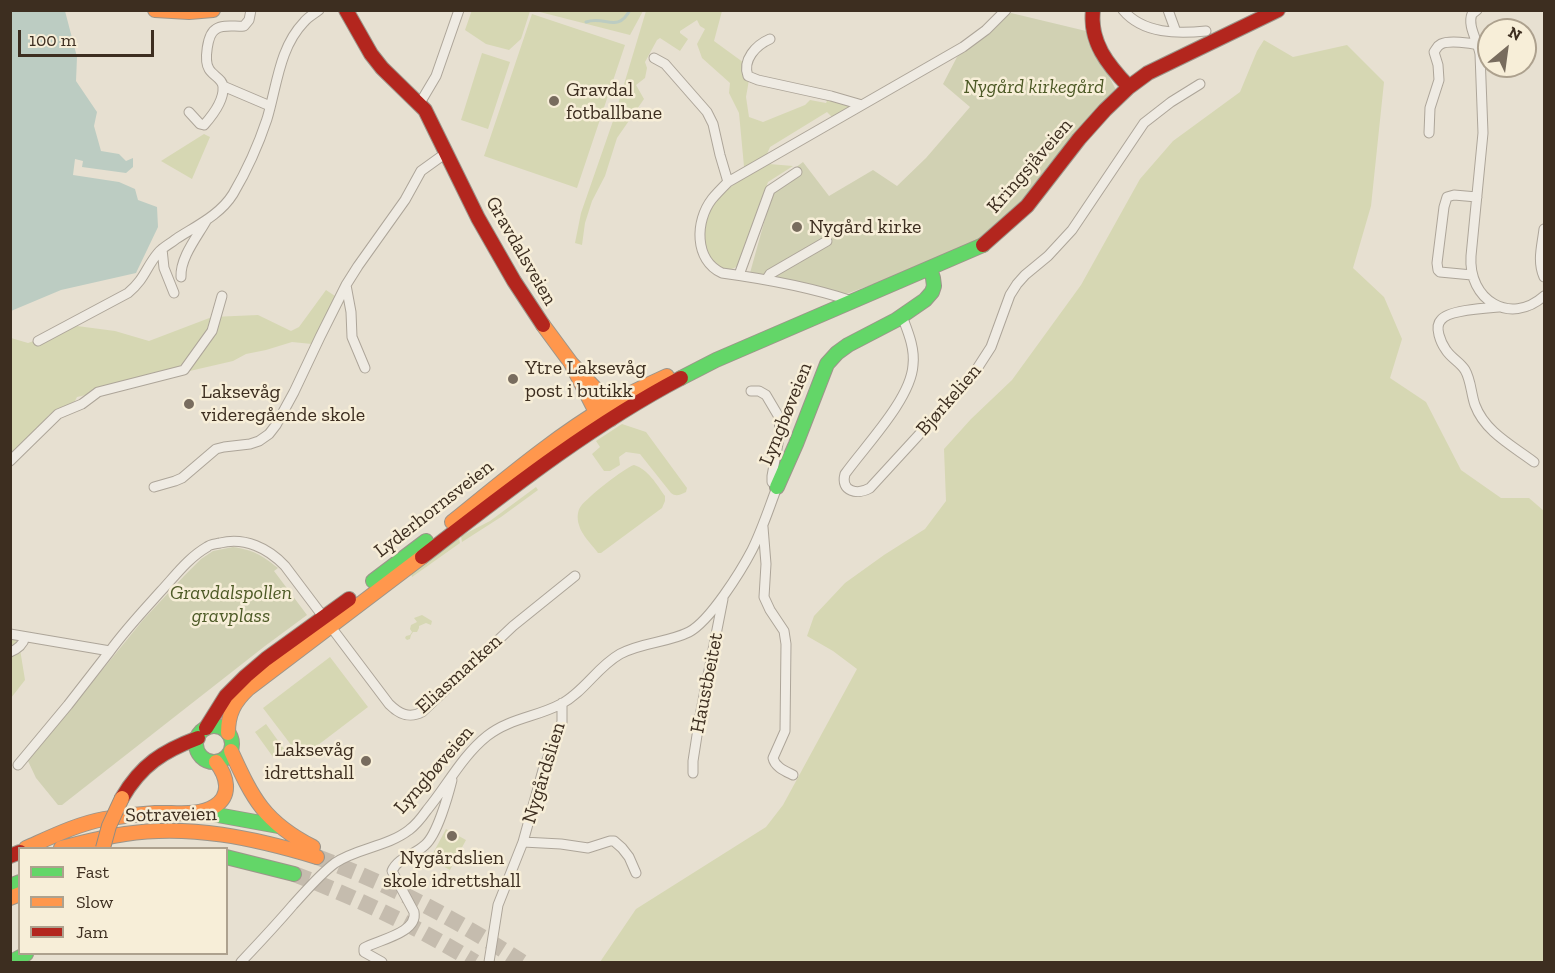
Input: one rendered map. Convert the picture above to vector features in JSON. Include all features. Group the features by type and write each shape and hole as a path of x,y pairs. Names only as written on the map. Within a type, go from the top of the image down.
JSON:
{"main road":[{"path":"154,10 189,12 213,10"},
{"name":"Gravdalsveien","path":"346,10 371,54 382,68 425,110 482,225 535,314 571,363 610,404"},
{"path":"1093,10 1092,29 1095,42 1113,69 1129,87"},
{"name":"Kringsjåveien","path":"930,269 983,245 1011,221 1027,206 1099,117 1129,87 1148,73 1278,10"},
{"name":"Lyngbøveien","path":"777,487 827,364 846,345 916,307 931,293 933,280 930,269"},
{"name":"Lyderhornsveien","path":"202,733 226,696 266,659 326,622 611,419 716,360 930,269"},
{"name":"Lyderhornsveien","path":"228,733 229,712 240,695 283,660 351,598 443,529 543,449 610,404 660,379 689,367 716,360"},
{"name":"Gravdalsveien","path":"571,363 596,412"},
{"path":"596,412 611,419 610,404"},
{"path":"104,847 109,826 129,783 137,773 163,752 218,726 231,738 231,751 249,790 278,826"},
{"path":"202,733 196,747 201,756 208,761 216,762 228,756 231,751"},
{"path":"163,752 201,756"},
{"path":"200,812 220,802 226,791 225,773 216,762"},
{"path":"30,847 59,834 101,820 152,813 200,812 278,826"},
{"name":"Sotraveien","path":"67,847 132,833 193,831 227,834 317,853 278,826"},
{"path":"228,857 294,874"},
{"path":"11,963 24,955"}],"street":[{"path":"251,10 249,20 244,26 217,28 210,36 207,64 224,86 270,106"},
{"path":"38,340 128,292 140,281 162,249 208,219 225,204 233,193 260,137 281,63 290,42 305,21 319,10"},
{"path":"420,103 436,76 459,10"},
{"path":"852,302 832,294 716,270 703,253 700,240 700,226 704,212 711,200 728,182 963,47 1006,10"},
{"path":"1123,10 1142,25 1165,31 1206,31"},
{"path":"1168,10 1176,32"},
{"path":"1477,10 1472,14 1470,22 1477,40"},
{"path":"770,39 757,46 751,54 747,62 748,76 862,105"},
{"path":"1429,132 1430,108 1439,80 1434,52 1442,43 1477,45"},
{"path":"654,58 665,64 707,112 713,124 728,182"},
{"path":"1482,78 1483,133 1470,265 1476,287 1483,296 1498,307"},
{"name":"Bjørkelien","path":"902,316 912,342 911,378 881,428 845,474 844,484 856,492 864,492 870,488 971,378 991,347 1010,295 1017,284 1072,230 1144,123 1171,102 1200,84"},
{"path":"189,112 204,125 218,105 224,86"},
{"path":"154,487 182,478 216,449 250,444 260,441 269,434 294,392 346,285 405,200 421,171 446,153"},
{"path":"739,275 770,190 797,172"},
{"path":"1472,275 1440,272 1437,263 1447,197 1454,195 1477,197"},
{"path":"181,277 180,272 186,257 208,219"},
{"path":"1545,229 1540,260 1541,270 1545,277"},
{"path":"766,280 770,274 826,241"},
{"path":"162,249 164,268 174,294"},
{"path":"346,285 351,312 352,337 365,368"},
{"path":"10,461 58,414 82,404 98,392 184,370 212,331 222,296"},
{"path":"1476,310 1483,296"},
{"path":"1534,462 1484,421 1475,405 1464,369 1447,353 1441,341 1438,326 1439,321 1444,317 1458,313 1498,307 1519,308 1529,306 1545,296"},
{"name":"Lyngbøveien","path":"241,963 329,868 347,856 409,830 431,806 475,747 500,727 562,704 604,665 620,654 638,646 690,631 710,613 752,550 777,487 772,482 772,476 780,433 779,417 766,395 759,391 751,391"},
{"name":"Lyngbøveien","path":"763,525 766,564 764,597 783,631 786,644 785,731 773,758 778,767 793,775"},
{"path":"18,765 143,611 186,563 208,546 228,541 242,542 256,545 275,555 326,622"},
{"name":"Eliasmarken","path":"326,622 389,704 397,712 410,716 416,715 422,712 513,626 575,576"},
{"name":"Haustbeitet","path":"693,773 700,716 724,594"},
{"path":"10,634 110,651"},
{"path":"10,652 24,642 25,637"},
{"name":"Nygårdslien","path":"489,963 498,905 523,842 543,770 562,722 562,704"},
{"path":"379,961 364,952 364,948 399,932 412,924 415,918 392,871 400,861 426,845 436,826 453,775"},
{"name":"Nygårdslien","path":"523,842 588,848 610,841 614,842 629,857 636,873"}],"green space":[{"path":"472,10 643,11 630,35 530,11 521,39 509,50 486,44 465,30"},
{"path":"646,11 722,11 714,41 751,68 746,97 749,117 763,122 805,105 810,100 826,103 827,101 823,98 853,105 832,117 827,112 770,147 764,161 769,164 793,166 768,182 743,256 738,265 731,269 718,266 711,259 704,246 703,235 706,219 713,204 725,191 745,177 739,113 729,93 730,83 702,58 697,44 705,29 697,20 680,31 688,39 680,51 660,38 657,40 645,62 647,68 645,78 636,85 644,99 617,138 605,176 592,201 585,223 582,245 575,243 581,213 613,121"},
{"name":"Nygård kirkegård","path":"1011,13 1086,31 1119,96 1049,164 1022,202 976,246 841,296 750,273 775,183 803,162 829,196 873,170 897,186 926,158 970,107 943,84 957,57"},
{"name":"Gravdal fotballbane","path":"532,14 625,45 577,188 484,156"},
{"path":"1264,40 1293,57 1347,45 1384,82 1371,206 1353,268 1384,297 1402,339 1390,378 1426,402 1461,470 1501,498 1529,498 1544,511 1544,962 600,962 636,909 766,827 783,805 857,669 833,651 807,636 814,616 845,583 925,529 946,501 944,449 971,419 1012,380 1081,285 1140,179 1173,141 1240,92"},
{"path":"482,53 510,62 488,129 461,120"},
{"path":"204,134 210,137 192,179 161,161"},
{"path":"326,290 335,296 312,344 292,342 246,354 233,361 77,397 75,401 49,415 11,463 11,338 28,343 77,326 115,331 149,341 212,317 258,315 291,331 299,327"},
{"path":"622,424 646,432 687,488 686,492 678,495 671,493 640,454 626,452 619,457 620,465 610,471 604,471 592,454 600,447 596,441"},
{"path":"634,465 644,470 652,478 665,496 665,501 662,508 598,553 580,528 579,510 598,490 622,471"},
{"path":"536,487 538,490 462,542 461,536 490,521"},
{"path":"459,538 460,543 412,577 411,574"},
{"name":"Gravdalspollen gravplass","path":"233,547 257,554 278,568 274,571 307,615 62,805 58,805 36,778 28,761 143,620 184,576 213,551"},
{"path":"422,615 432,621 431,625 426,623 419,626 417,632 413,632 407,640 406,636 412,632 411,625 417,622 414,618"},
{"path":"11,637 19,643 25,680 11,698"},
{"path":"330,657 368,707 301,758 263,708"},
{"path":"266,724 284,749 273,757 255,732"},
{"path":"446,829 466,840 450,870 430,859"}],"shaded area":[{"path":"11,10 65,11 77,57 76,81 97,112 94,126 101,151 119,154 126,161 133,158 133,167 126,173 82,167 83,161 75,159 73,175 119,182 135,189 138,200 157,207 158,227 136,273 61,290 11,311"}],"waterway":[{"path":"586,22 620,21 630,10"}],"tunnel":[{"path":"317,857 371,879 422,904 473,931 522,962"},
{"path":"294,874 387,914 475,962"}],"traffic: fast":[{"path":"681,378 716,360 983,245"},
{"path":"777,487 827,364 848,345 896,320 925,300 934,286 930,269"},
{"path":"373,581 426,541"},
{"path":"214,726 227,731 232,744 227,757 214,762 201,757 196,744 201,731 214,726"},
{"path":"201,812 278,826"},
{"path":"228,858 294,874"},
{"path":"10,886 18,883"},
{"path":"11,962 24,955"}],"traffic: slow":[{"path":"155,10 189,12 213,10"},
{"path":"543,325 571,363 610,404 611,419 596,412 571,363"},
{"path":"452,522 568,431 616,401 667,376"},
{"path":"228,733 233,709 248,689 422,557"},
{"path":"231,751 246,783 262,808 296,838 313,847"},
{"path":"28,847 94,821 149,813 194,813 215,806 226,791 223,773 216,762"},
{"path":"103,847 109,826 122,798"},
{"path":"65,847 117,835 174,831 246,839 317,857"},
{"path":"10,898 18,895"}],"traffic: jam":[{"path":"346,10 371,54 382,68 425,110 478,218 514,281 543,325"},
{"path":"1093,10 1097,43 1107,61 1129,87"},
{"path":"983,245 1027,206 1079,139 1129,87 1148,73 1278,10"},
{"path":"422,557 580,439 681,378"},
{"path":"206,728 226,696 246,676 349,599"},
{"path":"122,798 129,786 154,760 198,738"},
{"path":"10,856 18,853"}],"place":[{"name":"Gravdal fotballbane","path":"554,101"},
{"name":"Nygård kirke","path":"797,227"},
{"name":"Ytre Laksevåg post i butikk","path":"513,379"},
{"name":"Laksevåg videregående skole","path":"189,404"},
{"name":"Laksevåg idrettshall","path":"366,761"},
{"name":"Nygårdslien skole idrettshall","path":"452,836"}]}
